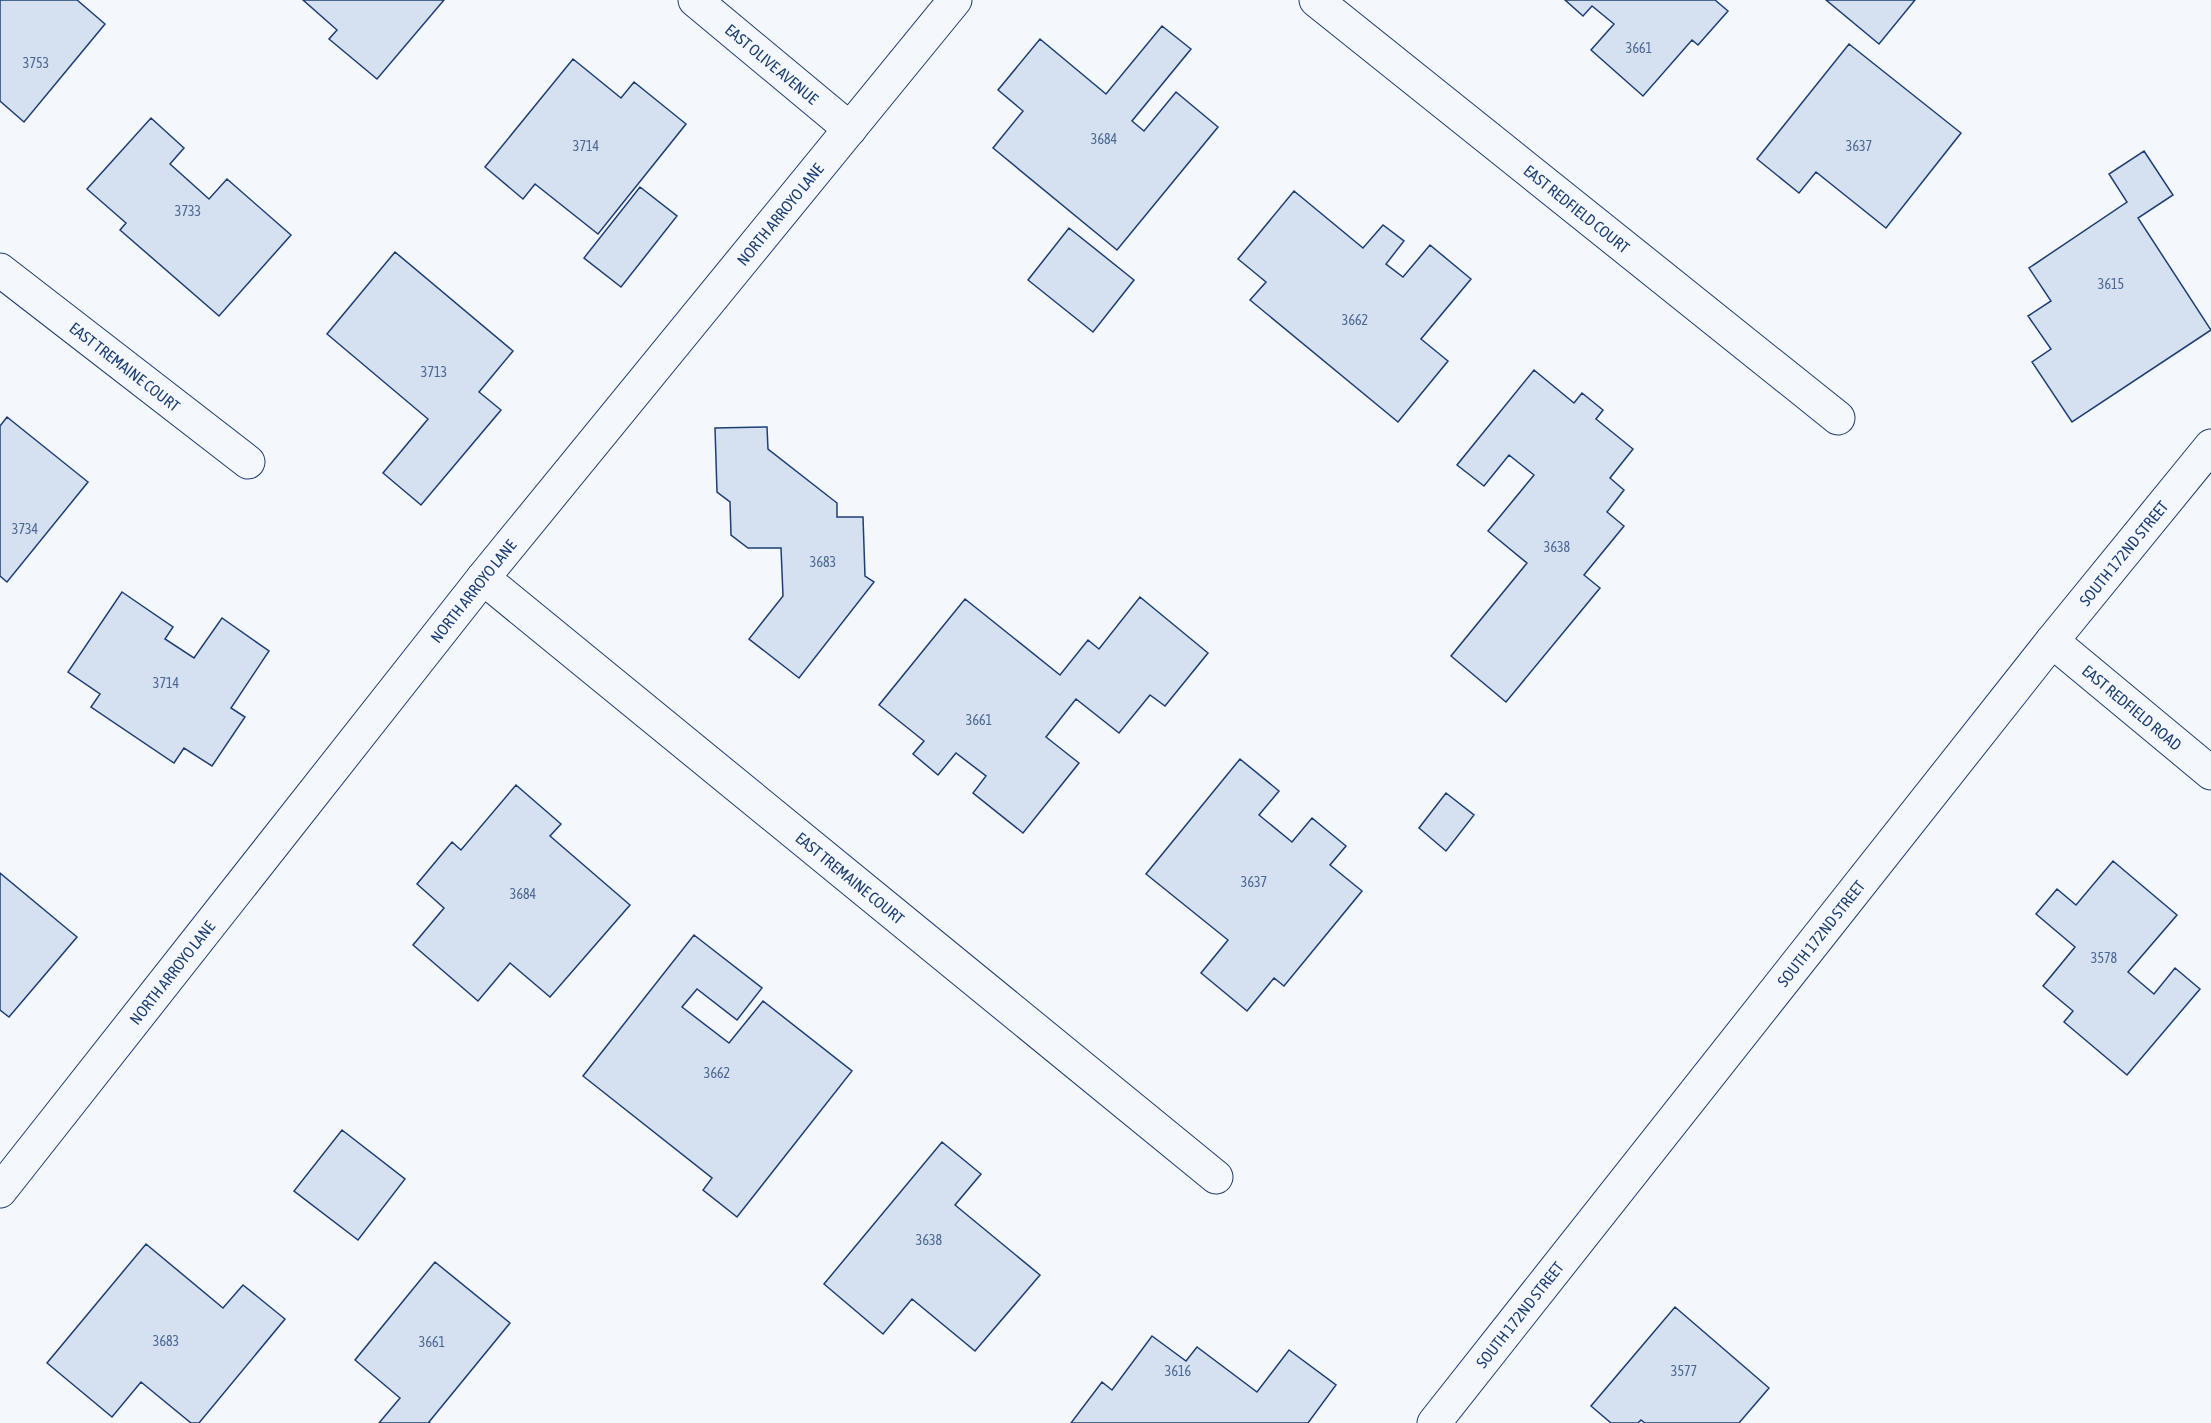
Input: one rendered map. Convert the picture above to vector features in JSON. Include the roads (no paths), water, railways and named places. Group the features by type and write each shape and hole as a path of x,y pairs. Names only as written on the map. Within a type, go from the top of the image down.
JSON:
{"street":[{"name":"EAST OLIVE AVENUE","path":"695,0 850,129"},
{"name":"NORTH ARROYO LANE","path":"2,1183 483,578 955,0"},
{"name":"EAST REDFIELD COURT","path":"1316,0 1838,418"},
{"name":"EAST TREMAINE COURT","path":"0,270 248,462"},
{"name":"SOUTH 172ND STREET","path":"1443,1420 2052,641 2211,446"},
{"name":"EAST TREMAINE COURT","path":"483,578 1216,1177"},
{"name":"EAST REDFIELD ROAD","path":"2052,641 2211,773"}]}
